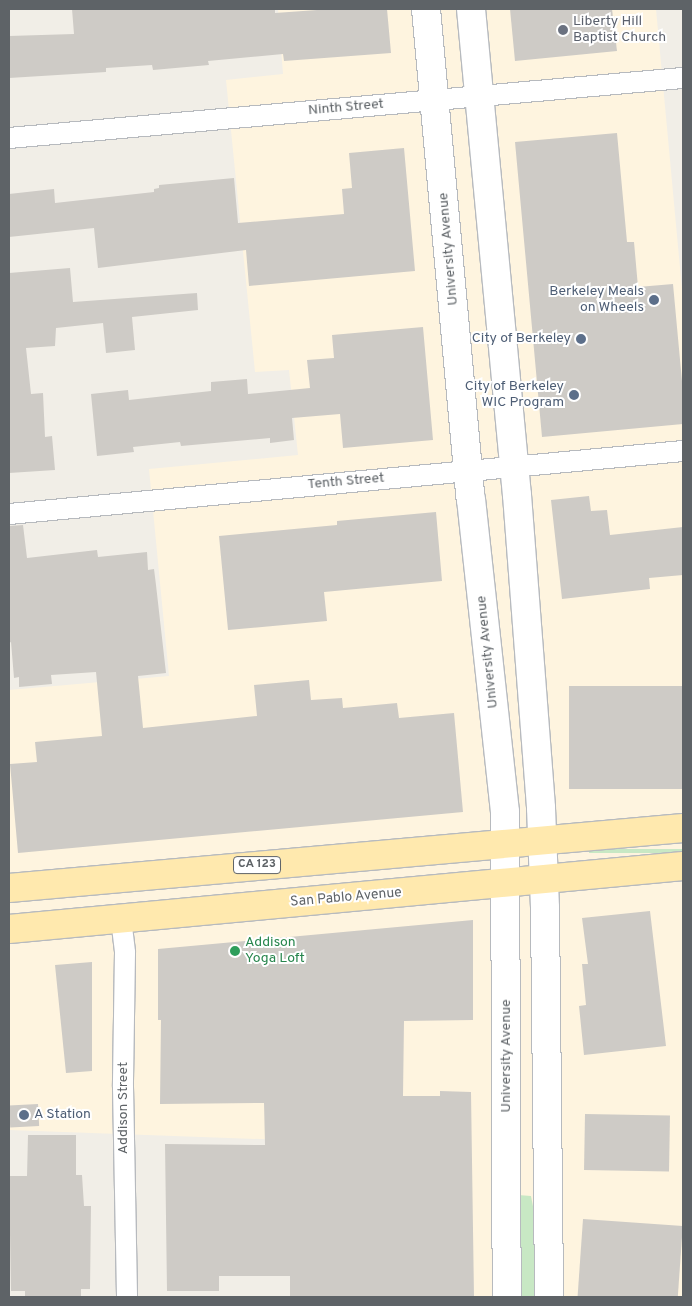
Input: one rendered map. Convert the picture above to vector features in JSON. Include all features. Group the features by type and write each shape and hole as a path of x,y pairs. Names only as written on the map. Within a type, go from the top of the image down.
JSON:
{"main road":[{"name":"University Avenue","path":"426,9 469,471 505,812 506,1297"},
{"path":"471,9 514,467 543,841 549,1297"},
{"name":"CA 123","path":"9,888 683,828"},
{"name":"San Pablo Avenue","path":"9,929 683,866"}],"street":[{"name":"Ninth Street","path":"9,138 683,78"},
{"name":"Tenth Street","path":"9,514 683,451"},
{"name":"Addison Street","path":"121,919 125,953 123,1087 127,1297"}],"shaded area":[{"path":"278,9 656,9 683,300 683,1297 316,1297 314,1141 9,1130 9,690 169,676 149,469 298,455 289,370 255,372 226,80 283,74"}],"green space":[{"path":"589,849 683,849 683,853 589,853"},
{"path":"518,1195 531,1196 537,1227 537,1297 519,1297"}],"building":[{"path":"72,9 275,9 275,13 331,9 387,9 391,53 284,61 283,54 208,61 209,65 153,70 152,65 106,68 106,72 9,78 9,36 74,34"},
{"name":"Liberty Hill Baptist Church","path":"510,9 612,9 617,51 515,61"},
{"path":"617,133 627,242 634,242 638,287 673,284 683,392 683,424 542,437 515,142"},
{"path":"404,148 415,271 249,286 246,250 98,268 94,228 9,237 9,194 54,189 55,203 154,192 154,189 159,188 159,185 234,178 238,223 344,214 342,189 352,188 349,153"},
{"path":"70,268 73,302 197,293 198,310 132,317 135,350 106,353 103,323 56,328 55,346 26,348 31,394 43,393 45,437 52,436 55,470 9,473 9,273"},
{"path":"423,327 433,440 343,448 340,414 292,418 294,440 270,443 270,438 181,446 180,442 133,447 134,452 97,456 91,394 128,390 129,400 211,391 211,382 247,379 248,394 310,388 307,360 334,358 332,335"},
{"path":"589,496 591,511 607,510 610,535 683,527 683,575 649,578 650,589 562,599 551,500"},
{"path":"436,512 442,581 324,592 327,621 228,630 219,536 337,525 337,521"},
{"path":"23,525 27,558 97,550 98,557 147,552 148,570 154,569 166,673 138,676 143,728 257,716 254,685 309,680 311,700 342,698 343,708 397,703 399,718 454,713 463,812 18,853 10,764 37,762 35,742 102,736 96,672 51,675 52,684 19,687 19,677 14,678 11,642 9,643 9,526"},
{"path":"569,686 683,686 683,789 569,789"},
{"path":"650,911 666,1046 584,1055 579,1006 586,1005 582,964 588,964 582,918"},
{"path":"473,920 473,1020 404,1021 403,1096 440,1096 440,1091 471,1092 474,1297 290,1297 290,1276 219,1276 219,1291 167,1291 165,1144 265,1145 264,1103 160,1104 161,1020 158,1020 158,949"},
{"path":"92,962 92,1071 66,1073 55,965"},
{"name":"A Station","path":"38,1104 39,1126 10,1127 9,1106"},
{"path":"585,1114 670,1115 669,1171 584,1170"},
{"path":"28,1135 76,1135 76,1175 82,1175 84,1206 91,1206 90,1289 81,1289 81,1297 25,1297 25,1291 11,1291 9,1176 27,1176"},
{"path":"583,1219 683,1226 678,1297 578,1297"}],"place":[{"name":"Liberty Hill Baptist Church","path":"563,30"},
{"name":"Berkeley Meals on Wheels","path":"654,300"},
{"name":"City of Berkeley","path":"581,339"},
{"name":"City of Berkeley WIC Program","path":"574,395"},
{"name":"Addison Yoga Loft","path":"235,951"},
{"name":"A Station","path":"24,1115"}]}
